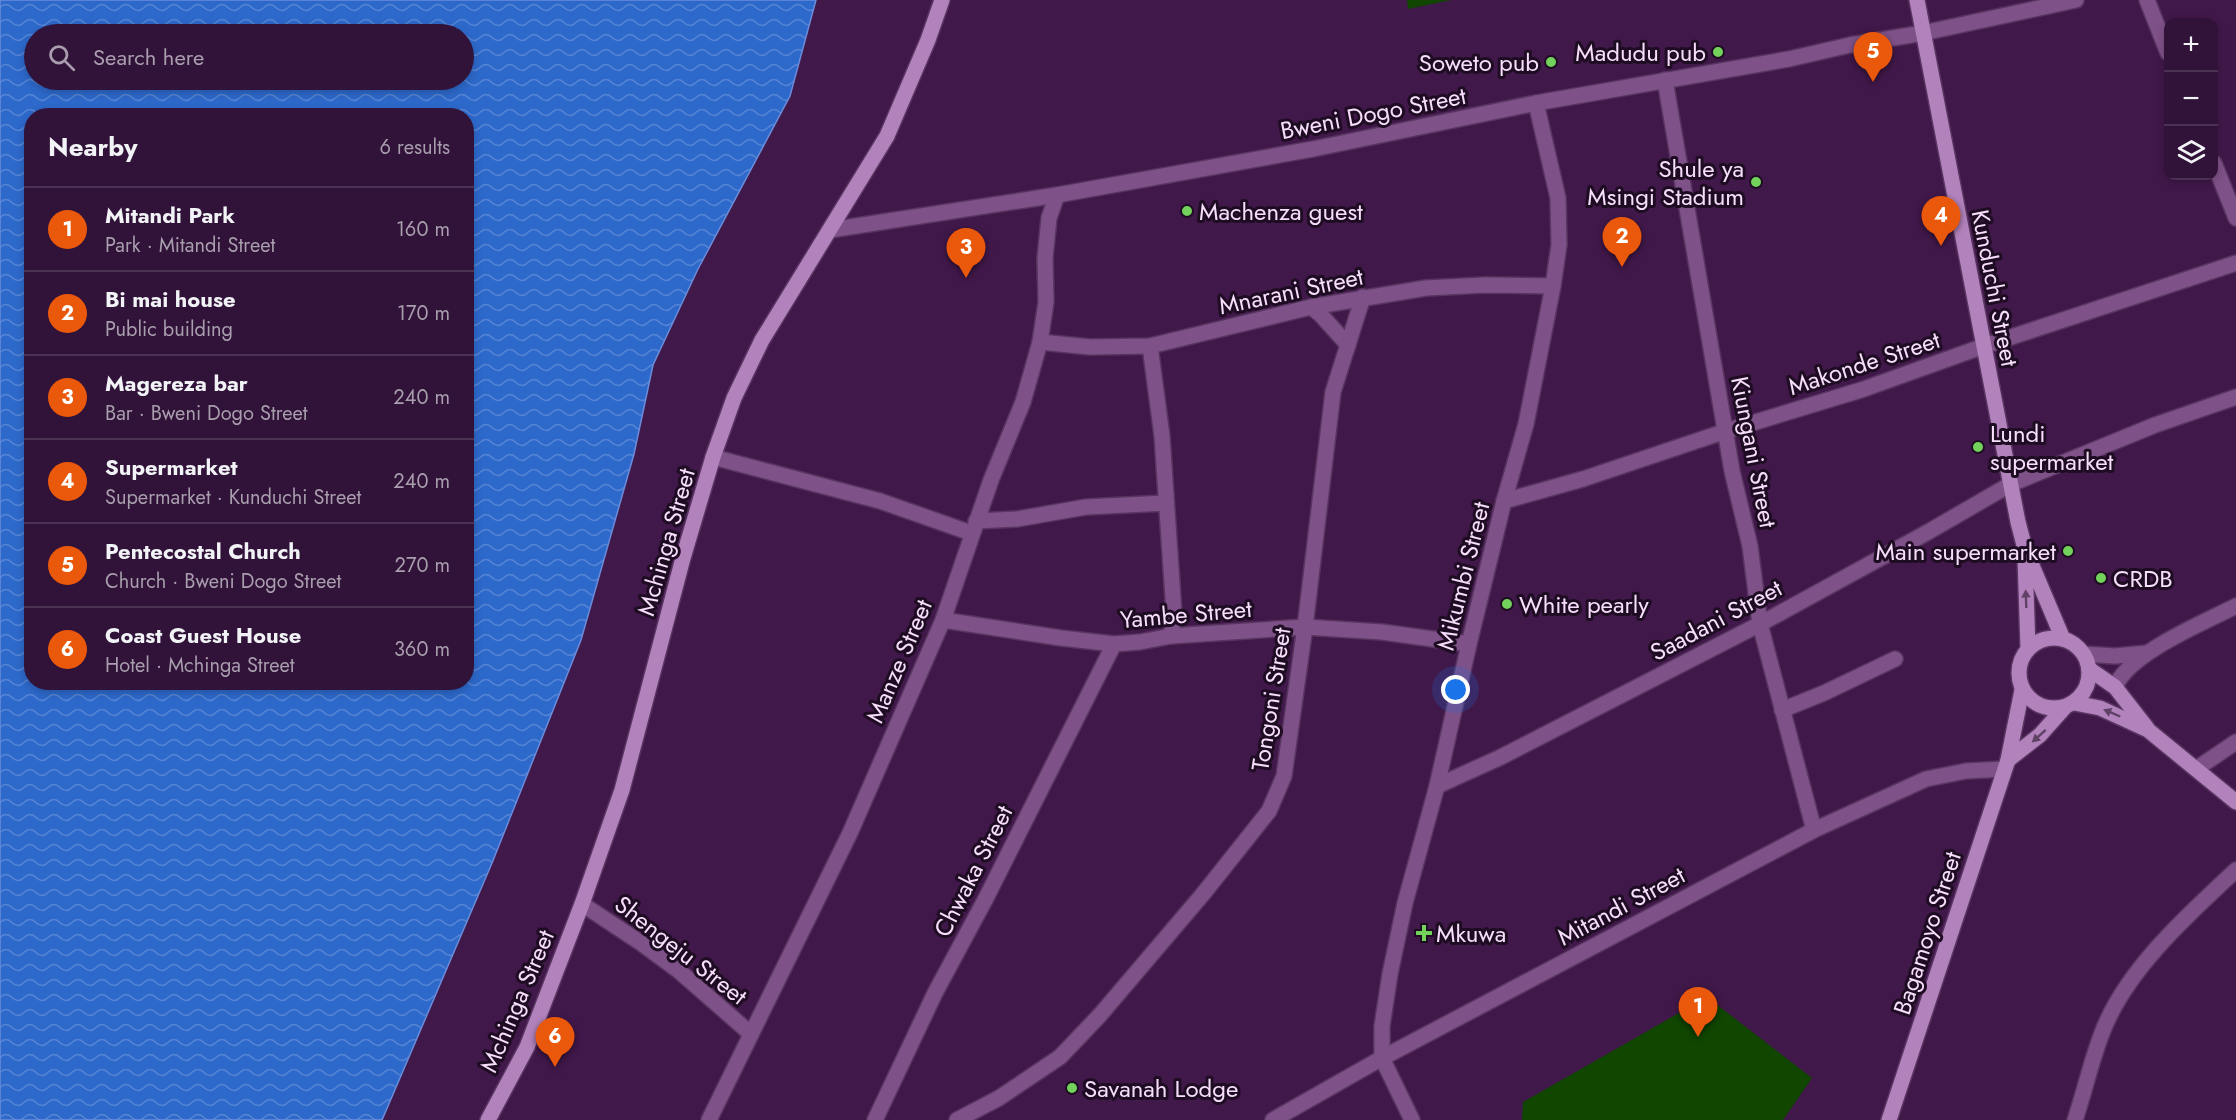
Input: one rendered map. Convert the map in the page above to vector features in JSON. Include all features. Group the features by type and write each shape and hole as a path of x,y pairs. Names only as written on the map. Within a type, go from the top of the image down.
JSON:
{"main road":[{"name":"Mchinga Street","path":"488,1120 527,1047 582,904 622,790 683,558 713,457 734,398 762,340 887,136 928,40 942,0"},
{"name":"Kunduchi Street","path":"1917,0 2025,549"},
{"path":"2025,549 2063,639"},
{"path":"2025,549 2028,649"},
{"path":"2006,764 2040,735 2070,705 2085,692 2090,677 2084,654 2078,647 2063,639 2044,639 2028,649 2019,669 2022,690 2036,704 2046,708 2070,705 2100,708 2148,730"},
{"path":"2089,669 2115,687 2148,730 2236,802"},
{"name":"Bagamoyo Street","path":"1889,1120 2006,764 2022,690"}],"street":[{"name":"Bweni Dogo Street","path":"830,230 1057,195 1313,149 1536,103 1923,33 2076,0"},
{"path":"2147,0 2164,41"},
{"name":"Kiungani Street","path":"1665,80 1732,471 1750,546 1760,624 1814,830"},
{"name":"Mikumbi Street","path":"1382,1058 1382,1026 1390,974 1504,501 1526,424 1553,286 1559,245 1558,198 1536,103"},
{"path":"2218,173 2236,218"},
{"name":"Manze Street","path":"709,1120 850,833 943,620 1001,451 1023,402 1040,342 1046,302 1045,258 1049,218 1057,195"},
{"name":"Makonde Street","path":"1504,501 1583,479 1726,430 1861,390 1984,346 2236,263"},
{"name":"Mnarani Street","path":"1040,342 1090,347 1150,346 1311,307 1364,297 1426,288 1485,285 1553,286"},
{"name":"Tongoni Street","path":"957,1120 999,1098 1060,1058 1100,1015 1203,894 1269,811 1284,776 1305,627 1332,392 1364,297"},
{"path":"1311,307 1348,345"},
{"path":"1150,346 1162,436 1174,613 1171,636"},
{"name":"Saadani Street","path":"1437,786 1501,757 1760,624 2011,484 2133,433 2236,397"},
{"path":"713,457 974,527 1086,507 1166,503"},
{"path":"2115,687 2126,669 2150,652 2236,606"},
{"name":"Yambe Street","path":"943,620 1114,644 1171,636 1305,627 1382,632 1469,644"},
{"name":"Chwaka Street","path":"877,1119 930,1004 1114,644"},
{"path":"2084,654 2115,656 2150,652"},
{"path":"1782,711 1895,659"},
{"path":"2196,770 2236,742"},
{"name":"Mitandi Street","path":"1273,1120 1382,1058 1814,830 1926,779 2006,764"},
{"path":"2075,1120 2104,1028 2118,1002 2139,971 2175,930 2236,870"},
{"name":"Shengeju Street","path":"582,904 641,942 680,971 751,1034"},
{"path":"1382,1058 1412,1120"}],"green space":[{"path":"1407,0 1451,0 1408,9"},
{"path":"1707,997 1812,1078 1783,1120 1522,1120 1523,1102"}],"water":[{"path":"0,0 816,0 790,96 698,269 653,365 634,454 581,640 492,863 382,1120 0,1120"}],"place":[{"name":"Madudu pub","path":"1718,52"},
{"name":"Soweto pub","path":"1551,62"},
{"name":"Pentecostal Church","path":"1873,82"},
{"name":"Shule ya Msingi Stadium","path":"1756,182"},
{"name":"Machenza guest","path":"1187,211"},
{"name":"Supermarket","path":"1941,246"},
{"name":"Bi mai house","path":"1622,267"},
{"name":"Magereza bar","path":"966,278"},
{"name":"Lundi supermarket","path":"1978,447"},
{"name":"Main supermarket","path":"2068,551"},
{"name":"CRDB","path":"2101,578"},
{"name":"White pearly","path":"1507,604"},
{"name":"Mkuwa","path":"1424,933"},
{"name":"Mitandi Park","path":"1698,1037"},
{"name":"Coast Guest House","path":"555,1067"},
{"name":"Savanah Lodge","path":"1072,1088"}]}
